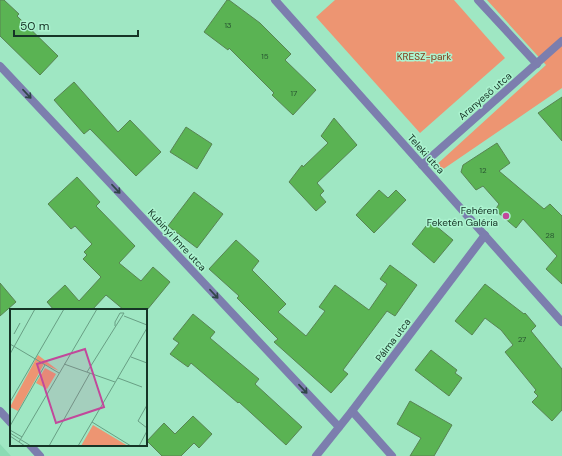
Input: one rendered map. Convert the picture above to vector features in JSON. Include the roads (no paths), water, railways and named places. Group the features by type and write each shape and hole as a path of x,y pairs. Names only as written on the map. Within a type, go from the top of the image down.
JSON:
{"street":[{"name":"Teleki utca","path":"275,0 562,322"},
{"path":"478,0 537,64"},
{"name":"Aranyeső utca","path":"422,165 562,41"},
{"name":"Kubinyi Imre utca","path":"0,66 339,427"},
{"name":"Pálma utca","path":"316,456 352,411 485,235"},
{"path":"0,411 10,422"},
{"path":"352,411 392,456"},
{"path":"31,446 40,456"}],"place":[{"name":"Fehéren Feketén Galéria","path":"506,216"}],"park label":[{"name":"KRESZ-park","path":"424,56"}]}
